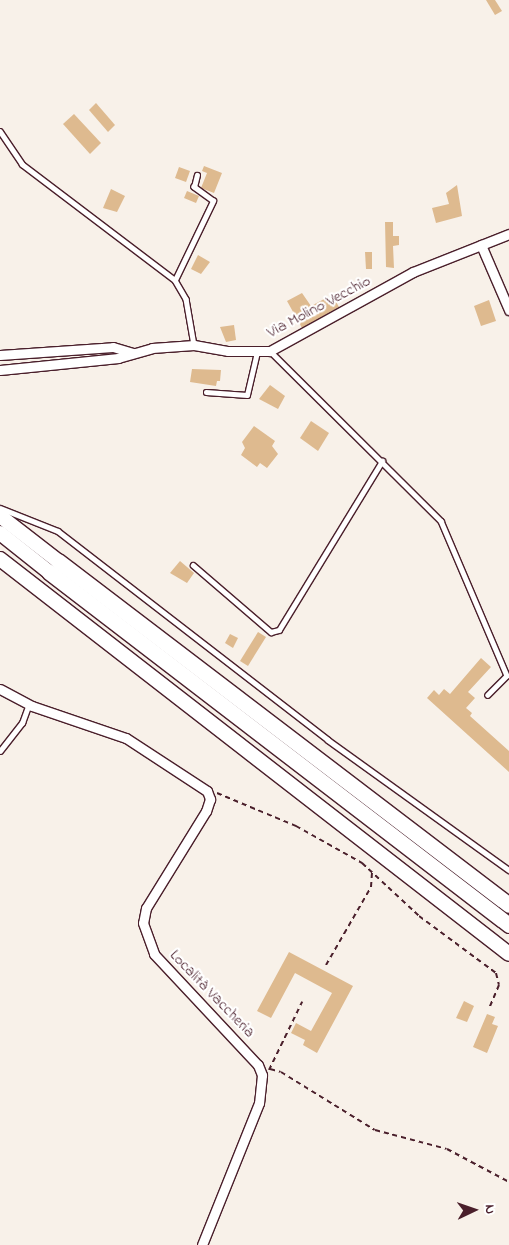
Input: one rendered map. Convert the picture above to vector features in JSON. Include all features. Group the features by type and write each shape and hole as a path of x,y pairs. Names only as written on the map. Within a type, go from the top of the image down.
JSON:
{"highway":[{"path":"0,516 54,566 509,925"},
{"path":"0,533 54,566 509,906"},
{"path":"0,559 509,954"}],"street":[{"name":"Via Molino Vecchio","path":"0,370 133,354 152,348 194,345 228,352 270,351 414,272 509,234"},
{"path":"481,245 509,310"},
{"path":"0,354 113,347 133,354"},
{"path":"0,689 29,704 126,738 207,791"},
{"name":"Località Vaccheria","path":"207,791 210,799 206,811 146,908 143,923 154,954 253,1059 262,1075"},
{"path":"202,1245 259,1102 262,1075"}],"lane":[{"path":"0,131 22,164 176,280 186,299 194,345"},
{"path":"176,280 213,201 194,186 197,176"},
{"path":"270,351 441,521 507,676 488,695"},
{"path":"206,392 247,395 257,352"},
{"path":"193,565 271,632 279,630 382,461"},
{"path":"0,508 58,531 328,740 509,870"},
{"path":"0,751 22,723 29,704"}],"path":[{"path":"207,791 310,833 347,853 372,872 412,910 496,973 499,985 489,1008"},
{"path":"326,964 371,887 372,872"},
{"path":"262,1075 270,1069 302,1002"},
{"path":"270,1069 281,1072 375,1130 448,1149 509,1182"}],"building":[{"path":"486,0 495,0 502,11 495,15"},
{"path":"96,103 115,125 108,132 89,110"},
{"path":"74,114 101,143 90,154 63,124"},
{"path":"204,166 222,173 214,193 201,188 207,173 202,171"},
{"path":"179,167 190,171 186,182 175,178"},
{"path":"457,185 462,216 436,223 432,208 449,204 446,193"},
{"path":"111,189 125,196 117,212 103,208"},
{"path":"187,191 199,196 196,203 184,198"},
{"path":"385,222 393,222 393,236 399,236 399,245 393,246 394,268 386,267"},
{"path":"365,252 372,252 372,269 366,269"},
{"path":"198,255 210,262 201,274 191,269"},
{"path":"302,293 311,306 326,298 329,304 335,300 339,307 302,328 287,301"},
{"path":"489,300 496,321 481,326 474,306"},
{"path":"234,325 236,340 226,342 220,327"},
{"path":"192,369 221,370 220,381 217,381 216,386 190,382"},
{"path":"270,385 285,396 278,409 259,399"},
{"path":"311,421 329,433 318,451 300,438"},
{"path":"254,426 275,441 272,446 278,454 267,468 260,463 257,467 241,455 245,448 242,442"},
{"path":"180,561 194,573 187,583 170,573"},
{"path":"258,632 266,637 248,666 240,661"},
{"path":"230,634 238,638 233,648 225,643"},
{"path":"481,658 491,667 468,692 475,698 466,708 472,713 470,716 509,751 509,772 427,698 434,690 439,695 444,689 450,694"},
{"path":"289,952 353,986 317,1053 303,1045 305,1040 291,1033 296,1023 311,1031 332,993 295,973 271,1018 257,1011"},
{"path":"464,1001 474,1006 467,1022 456,1018"},
{"path":"487,1014 495,1017 492,1024 498,1026 487,1053 473,1047"}]}
